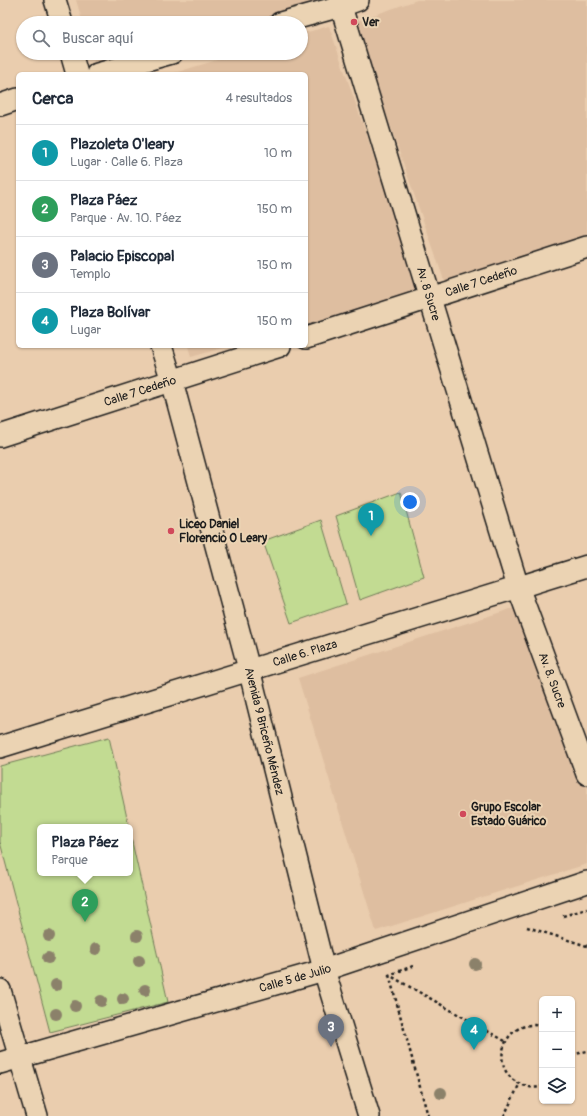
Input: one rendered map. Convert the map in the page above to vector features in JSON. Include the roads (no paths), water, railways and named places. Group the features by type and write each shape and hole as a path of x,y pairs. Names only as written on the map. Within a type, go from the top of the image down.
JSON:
{"street":[{"path":"56,0 60,16"},
{"path":"302,16 346,2"},
{"name":"Av. 8 Sucre","path":"346,2 429,298 518,587"},
{"path":"73,60 76,72"},
{"path":"104,72 147,60"},
{"path":"0,105 16,100"},
{"name":"Calle 7 Cedeño","path":"308,337 587,247"},
{"name":"Avenida 9 Briceño Méndez","path":"162,348 172,381 249,669 324,970 368,1116"},
{"name":"Calle 7 Cedeño","path":"0,436 274,348"},
{"name":"Calle 6. Plaza","path":"0,747 587,566"},
{"name":"Av. 8. Sucre","path":"518,587 587,774"},
{"name":"Calle 5 de Julio","path":"0,1063 324,970 587,882"},
{"path":"0,990 37,1116"}],"place":[{"name":"Ver","path":"354,22"},
{"name":"Liceo Daniel Florencio O Leary","path":"171,531"},
{"name":"Plazoleta O'leary","path":"371,536"},
{"name":"Grupo Escolar Estado Guárico","path":"463,814"},
{"name":"Plaza Páez","path":"85,922"},
{"name":"Palacio Episcopal","path":"331,1047"},
{"name":"Plaza Bolívar","path":"474,1050"}]}
